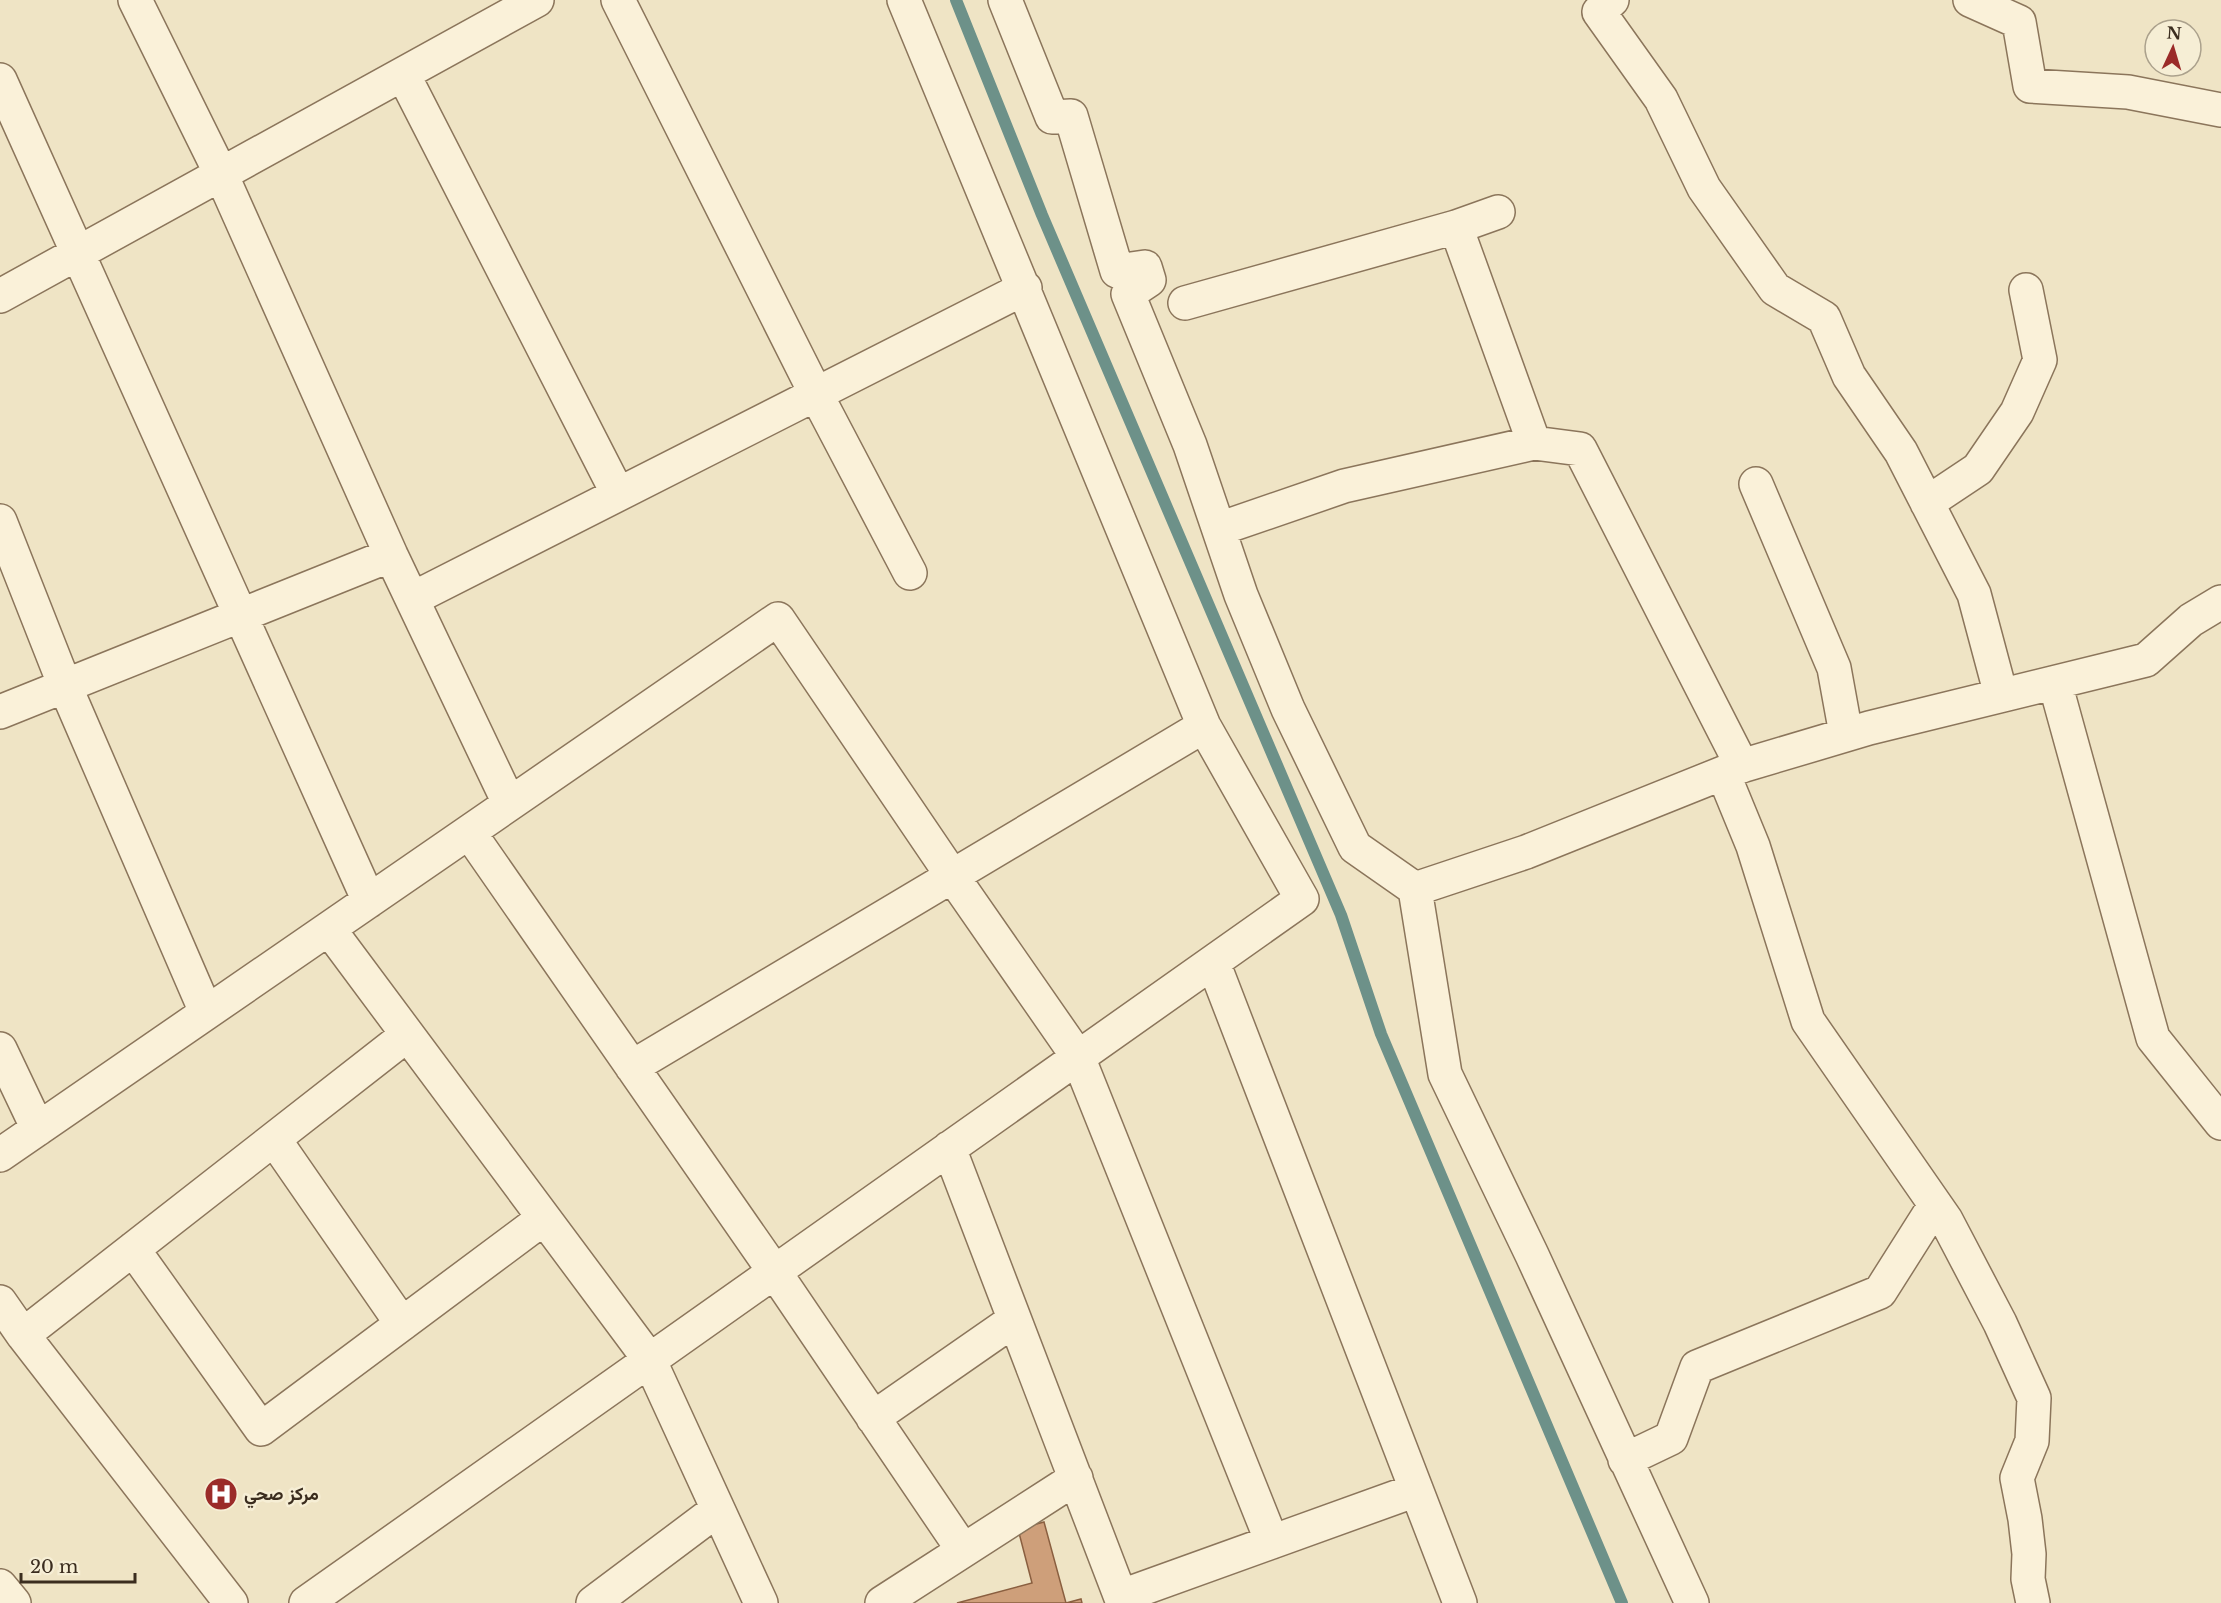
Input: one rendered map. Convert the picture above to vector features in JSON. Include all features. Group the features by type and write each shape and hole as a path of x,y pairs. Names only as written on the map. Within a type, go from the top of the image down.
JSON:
{"street":[{"path":"135,0 221,174 391,555 509,803"},
{"path":"0,296 537,0"},
{"path":"618,0 816,394 910,573"},
{"path":"306,1603 1302,899 1204,726 1025,288 904,0"},
{"path":"1005,0 1052,117 1071,116 1117,271 1144,267 1149,280 1128,294 1190,445 1241,595 1288,709 1355,847 1415,889 1445,1074 1532,1255 1692,1603"},
{"path":"1612,0 1599,12 1661,99 1704,188 1775,289 1824,318 1849,376 1901,452 1974,594 2001,695"},
{"path":"1970,0 2019,22 2030,86 2128,92 2221,110"},
{"path":"403,74 618,494"},
{"path":"0,80 369,901"},
{"path":"1185,303 1456,227 1498,212"},
{"path":"1456,227 1534,443"},
{"path":"412,599 1025,288"},
{"path":"1927,503 1978,469 2017,412 2040,360 2026,290"},
{"path":"1219,529 1344,486 1534,443 1580,449 1733,770 1753,846 1808,1021 1946,1220 2000,1323 2034,1398 2032,1441 2017,1478 2025,1519 2029,1554 2028,1579 2033,1603"},
{"path":"1756,484 1834,668 1846,735"},
{"path":"0,521 65,686 206,1012"},
{"path":"0,712 391,555"},
{"path":"1415,889 1526,852 1733,770 1846,735 2146,660 2191,620 2221,602"},
{"path":"0,1155 778,619 1078,1057 1272,1542"},
{"path":"2055,683 2153,1038 2221,1124"},
{"path":"632,1068 1204,726"},
{"path":"469,832 774,1271 963,1550"},
{"path":"329,929 649,1359 761,1603"},
{"path":"1213,962 1460,1603"},
{"path":"22,1335 407,1035"},
{"path":"0,1049 38,1129"},
{"path":"274,1139 402,1324"},
{"path":"949,1148 1123,1600 1272,1542 1416,1490"},
{"path":"1625,1460 1671,1438 1697,1367 1880,1292 1935,1205"},
{"path":"133,1249 261,1429 544,1218"},
{"path":"0,1302 22,1335 231,1603"},
{"path":"873,1418 1014,1320"},
{"path":"882,1603 1076,1478"},
{"path":"593,1603 717,1510"},
{"path":"0,1586 14,1603"}],"building":[{"path":"1044,1522 1066,1603 957,1603 1032,1583 1018,1529"},
{"path":"1081,1599 1082,1603 1066,1603"}],"waterway":[{"path":"956,0 1042,215 1341,915 1381,1034 1622,1603"}],"place":[{"name":"مركز صحي","path":"221,1494"}]}
